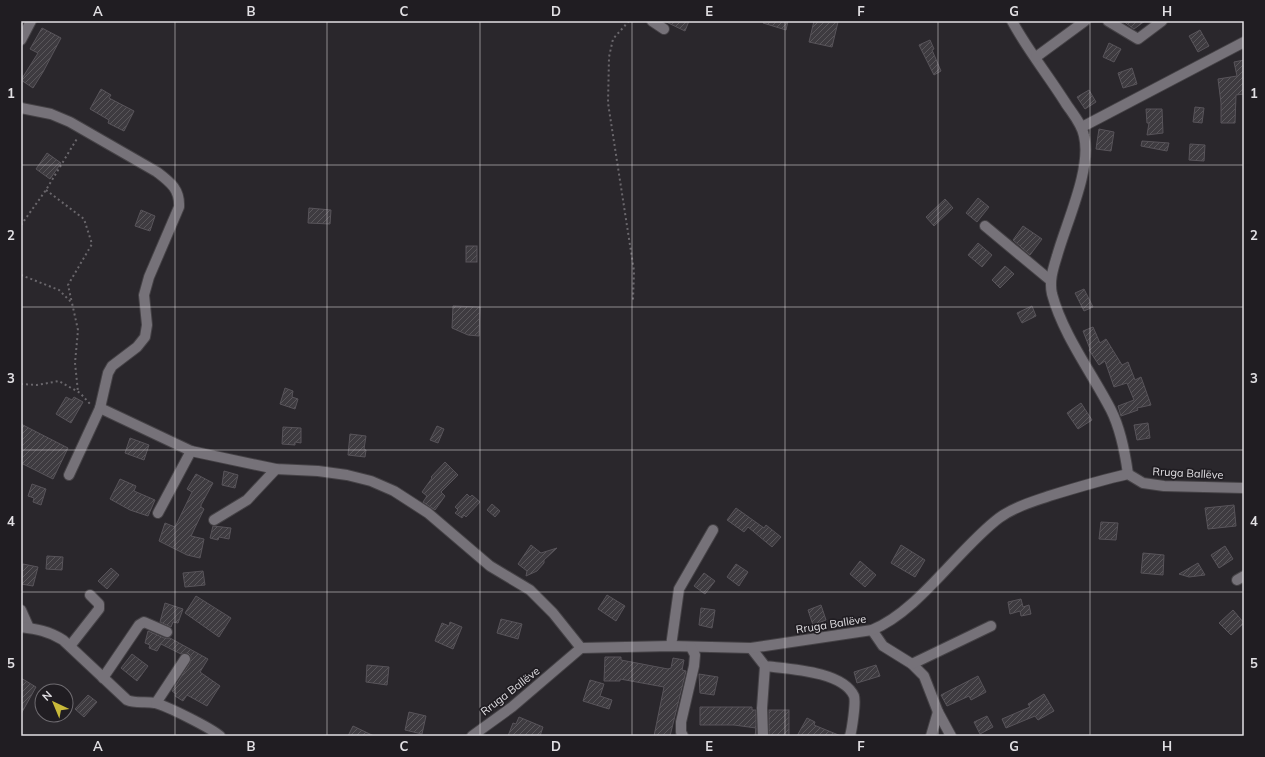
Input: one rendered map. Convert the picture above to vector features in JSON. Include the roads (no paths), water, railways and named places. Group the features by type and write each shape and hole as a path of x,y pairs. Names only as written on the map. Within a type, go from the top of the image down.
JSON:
{"street":[{"path":"21,40 31,21"},
{"path":"652,21 664,29"},
{"path":"1012,21 1025,43 1036,57 1082,127 1086,144 1084,170 1050,280 1052,295 1059,313 1086,368 1111,411 1120,434 1128,474"},
{"path":"1036,57 1085,21"},
{"path":"1108,21 1138,40 1162,21"},
{"path":"1082,127 1244,42"},
{"path":"21,108 51,114 83,129 157,172 168,180 180,197 179,207 149,277 144,295 147,325 145,337 137,347 110,370 99,410 69,475"},
{"path":"985,226 1050,280"},
{"path":"99,410 191,451 276,469 318,471 347,475 371,481 394,491 428,514 490,566 530,590 543,602 581,648"},
{"path":"158,513 191,451"},
{"path":"214,520 246,500 276,469"},
{"name":"Rruga Ballëve","path":"472,736 512,707 581,648 671,646 751,648 872,630 880,627 906,608 976,538 999,518 1011,510 1096,481 1128,474 1143,483 1164,486 1244,488"},
{"path":"671,646 679,589 713,530"},
{"path":"70,646 98,609 99,604 90,595"},
{"path":"21,610 25,627 54,634 70,646 127,700 133,702 156,703 190,719 220,736"},
{"path":"103,678 139,625 144,622 167,632"},
{"path":"912,664 991,626"},
{"path":"872,630 883,646 912,664 924,676 938,712 951,736"},
{"path":"683,736 681,722 694,666 694,655 690,647"},
{"path":"751,648 765,666 762,708 763,736"},
{"path":"156,703 185,659"},
{"path":"765,666 807,672 832,678 847,685 854,697 850,736"},
{"path":"931,736 938,712"}]}
